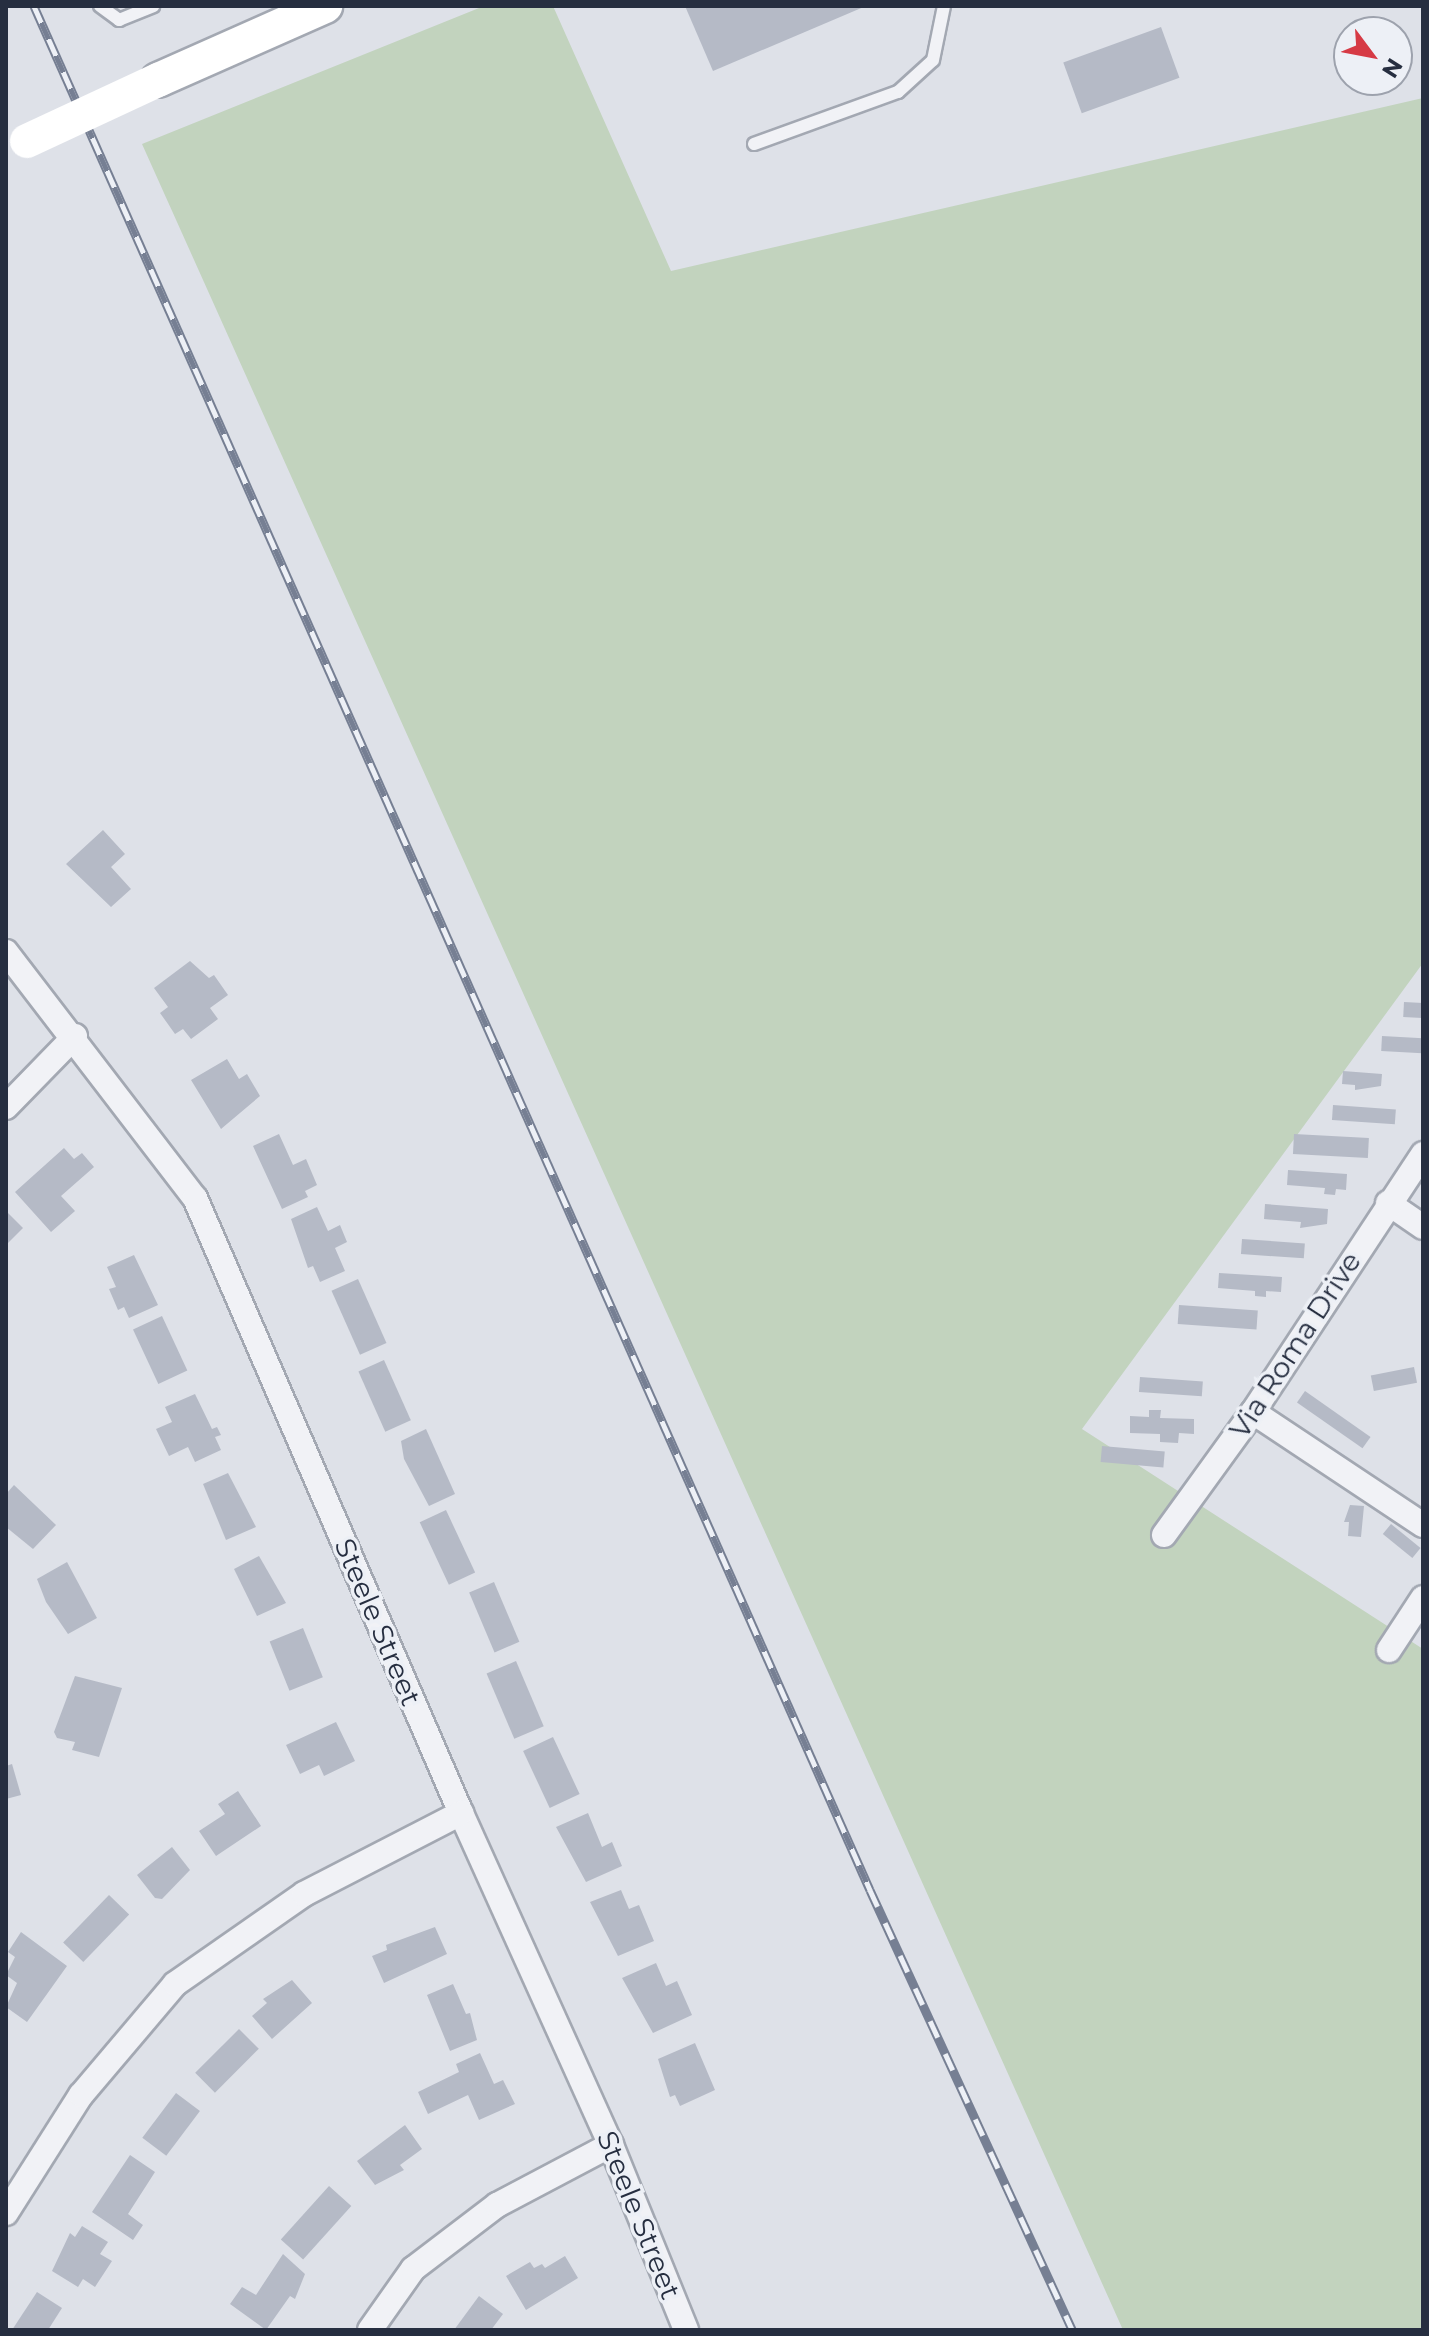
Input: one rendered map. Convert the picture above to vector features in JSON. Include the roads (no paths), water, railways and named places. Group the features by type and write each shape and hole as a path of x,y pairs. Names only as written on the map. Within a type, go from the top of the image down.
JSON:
{"main road":[{"path":"17,146 325,6"}],"street":[{"name":"Steele Street","path":"6,952 75,1036 195,1198 461,1813 611,2145 686,2330"},
{"path":"6,1107 75,1036"},
{"name":"Via Roma Drive","path":"1164,1535 1253,1412 1423,1154"},
{"path":"1388,1203 1423,1227"},
{"path":"1253,1412 1423,1525"},
{"path":"1389,1650 1423,1598"},
{"path":"6,2213 81,2095 175,1984 304,1894 461,1813"},
{"path":"370,2330 413,2269 497,2205 611,2145"}],"lane":[{"path":"100,6 119,20 153,6"},
{"path":"754,144 898,92 933,60 944,6"}],"railway":[{"path":"34,6 870,1890 1072,2330"}]}
